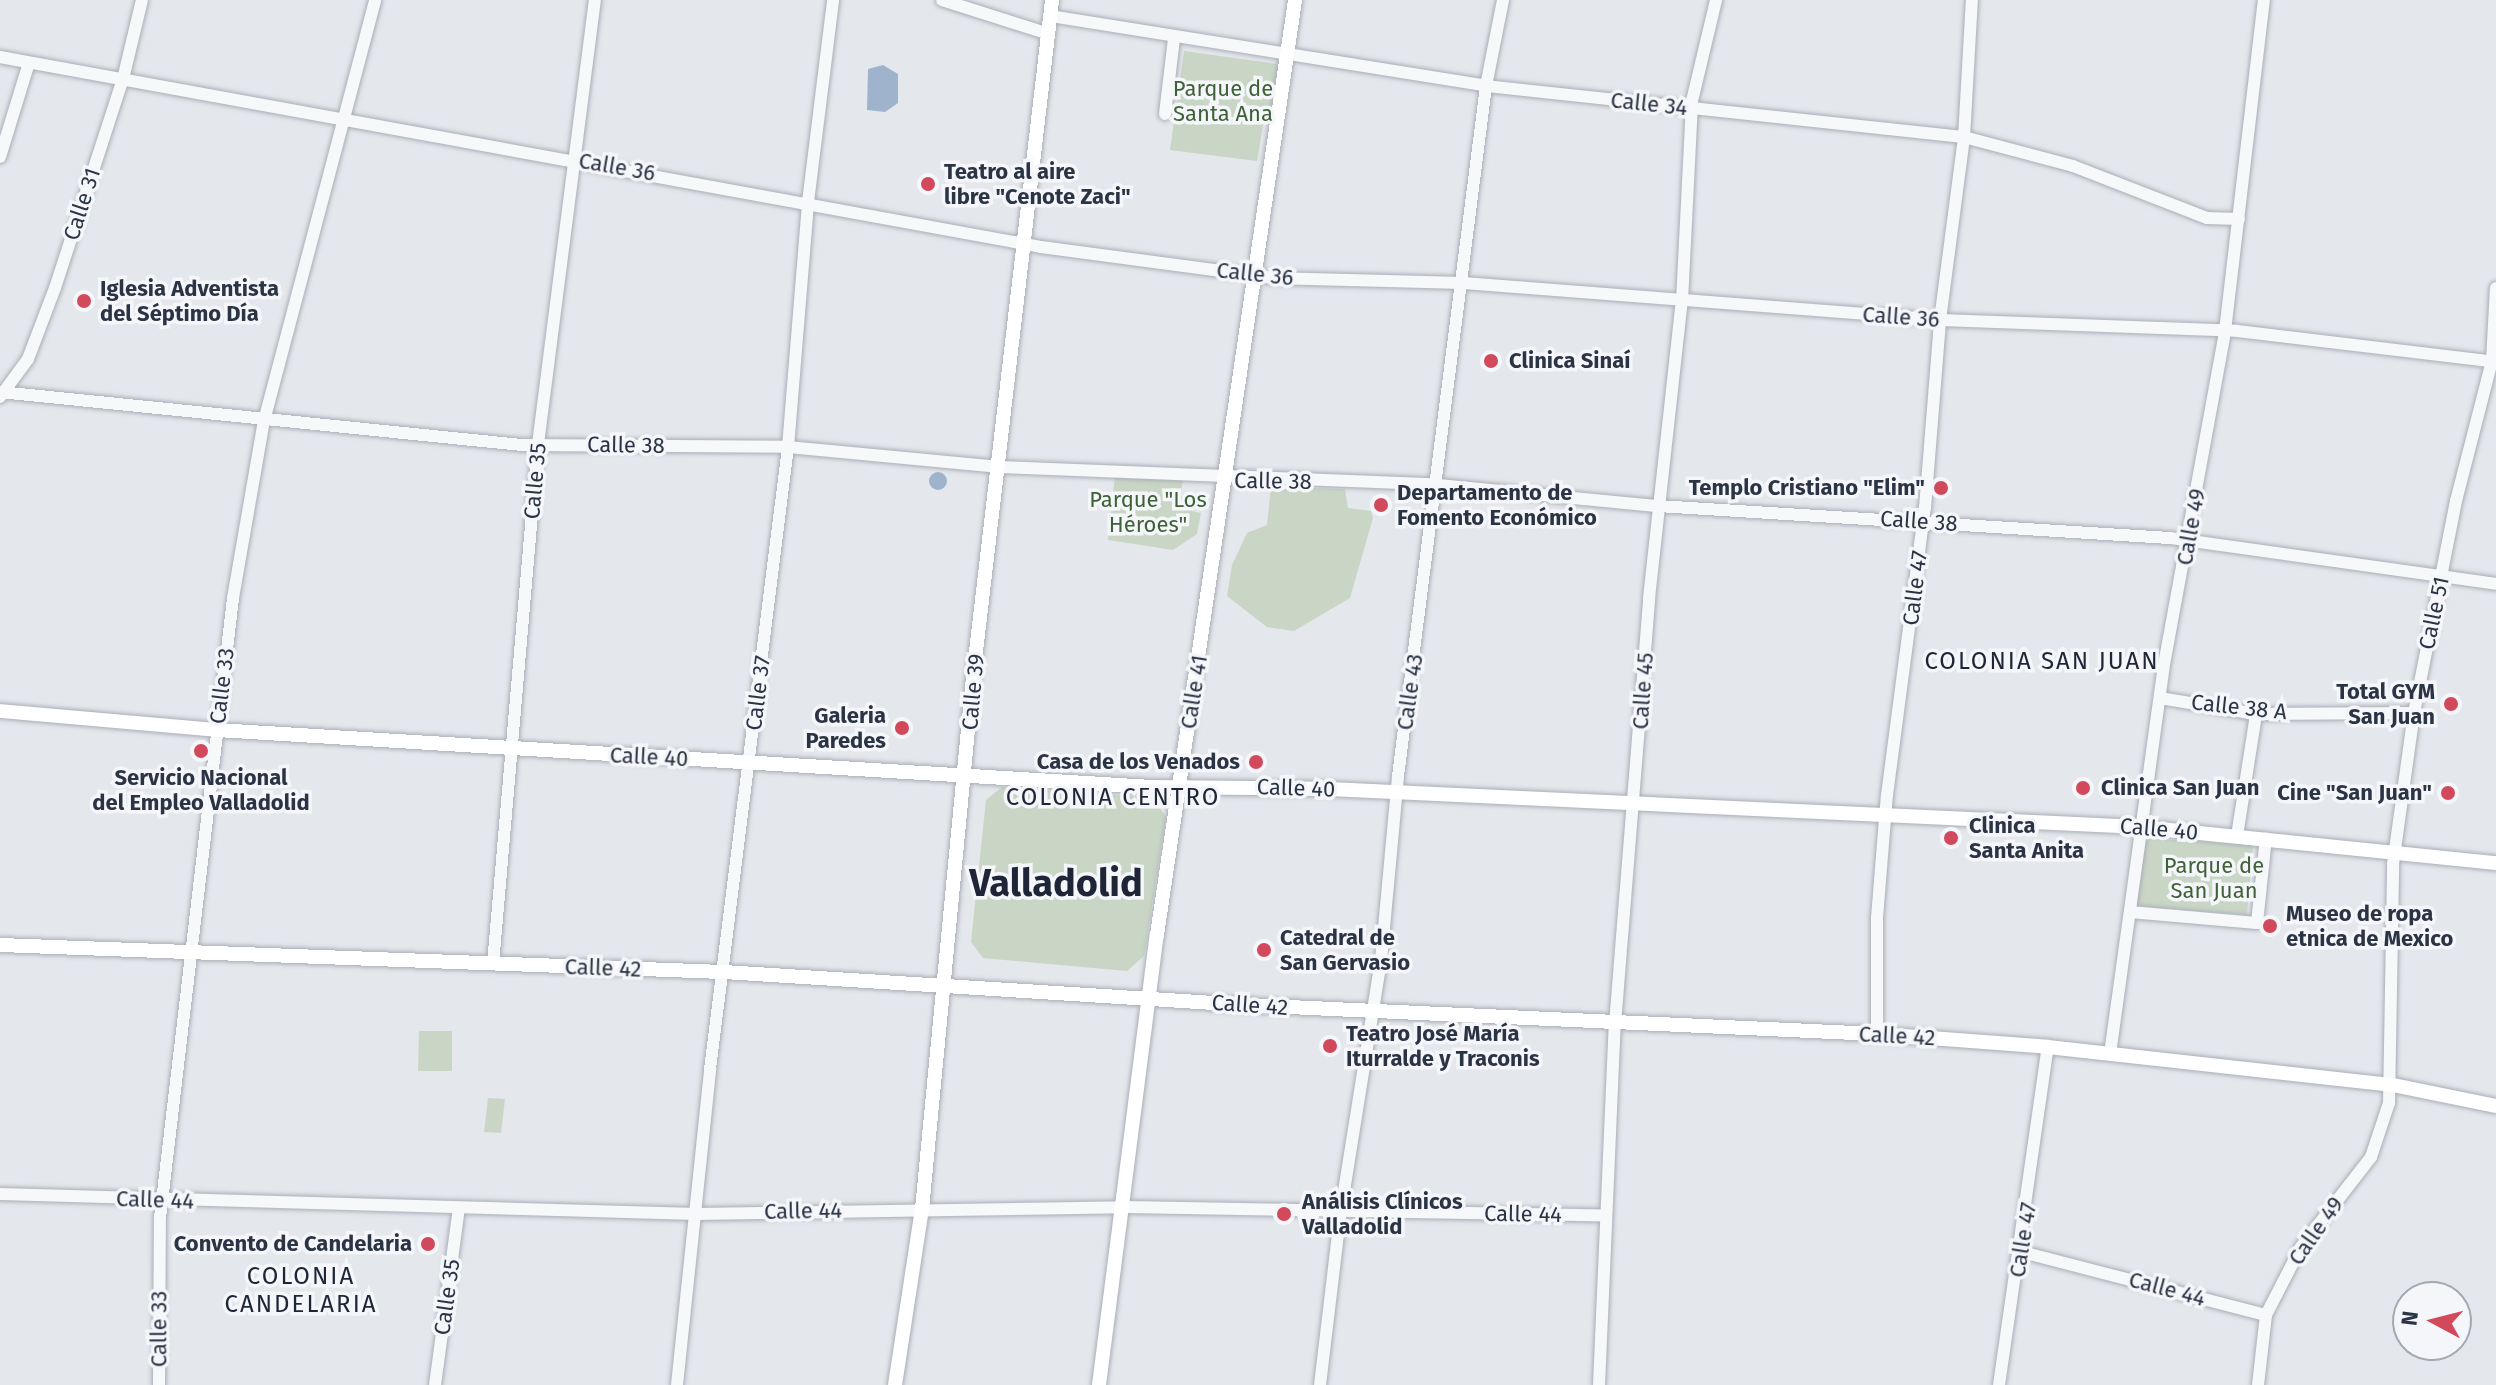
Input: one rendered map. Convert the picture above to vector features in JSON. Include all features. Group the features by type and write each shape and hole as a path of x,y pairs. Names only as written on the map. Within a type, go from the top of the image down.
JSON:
{"main road":[{"name":"Calle 39","path":"895,1385 922,1209 1022,244 1052,0"},
{"name":"Calle 41","path":"1099,1385 1126,1207 1151,997 1258,277 1295,0"},
{"name":"Calle 40","path":"0,711 217,730 514,750 1181,786 1636,803 2140,827 2496,863"},
{"name":"Calle 42","path":"0,945 724,972 1374,1012 1877,1034 2048,1047 2393,1085 2496,1106"}],"street":[{"name":"Calle 31","path":"1,394 28,359 50,302 123,79 142,0"},
{"name":"Calle 33","path":"159,1385 160,1218 165,1201 217,730 264,421 375,0"},
{"name":"Calle 35","path":"493,964 514,750 538,444 595,0"},
{"name":"Calle 37","path":"677,1385 788,447 808,202 833,0"},
{"path":"942,0 1049,34"},
{"name":"Calle 43","path":"1320,1385 1341,1210 1374,1012 1397,794 1439,485 1486,86 1503,0"},
{"name":"Calle 45","path":"1599,1385 1615,1024 1636,803 1658,506 1682,301 1691,108 1716,0"},
{"name":"Calle 47","path":"1877,1034 1877,918 1886,814 1923,521 1940,320 1964,137 1972,0"},
{"name":"Calle 49","path":"2110,1054 2160,698 2225,331 2264,0"},
{"name":"Calle 34","path":"1051,16 1486,86 1964,137 2073,166 2207,218 2239,219"},
{"path":"1165,114 1174,38"},
{"name":"Calle 36","path":"0,57 573,158 1022,244 1258,277 1463,283 1940,320 2225,331 2494,361"},
{"path":"0,157 29,63"},
{"name":"Calle 51","path":"2393,1085 2388,939 2394,852 2414,713 2442,578 2494,361 2496,288"},
{"name":"Calle 38","path":"1,394 264,421 538,444 788,447 1000,467 1228,480 1439,485 1658,506 2188,540 2496,584"},
{"name":"Calle 38 A","path":"2160,698 2256,714 2414,713"},
{"path":"2237,836 2256,714"},
{"path":"2130,912 2257,923 2266,838"},
{"name":"Calle 47","path":"1999,1385 2022,1252 2048,1047"},
{"name":"Calle 49","path":"2258,1385 2266,1315 2301,1247 2371,1157 2393,1085"},
{"name":"Calle 44","path":"0,1194 697,1214 1126,1207 1606,1215"},
{"name":"Calle 35","path":"435,1385 459,1208"},
{"name":"Calle 44","path":"2022,1252 2266,1315"}],"green space":[{"name":"Parque de Santa Ana","path":"1184,51 1278,64 1271,120 1264,119 1257,161 1170,150"},
{"name":"Parque \"Los Héroes\"","path":"1115,475 1183,481 1180,496 1193,498 1192,511 1201,513 1197,534 1173,550 1108,540"},
{"path":"1271,487 1345,489 1348,508 1371,511 1373,518 1350,598 1294,631 1267,627 1227,596 1232,565 1247,533 1267,525"},
{"path":"1002,787 1153,798 1166,817 1144,956 1127,971 983,958 971,942 986,800"},
{"name":"Parque de San Juan","path":"2143,838 2253,845 2247,915 2136,906"},
{"path":"419,1031 452,1031 452,1071 418,1071"},
{"path":"488,1098 505,1099 501,1133 484,1132"}],"water":[{"path":"883,65 898,74 898,103 885,112 867,110 868,69"},
{"path":"934,472 942,472 947,481 945,488 934,490 929,485 929,477"}],"place":[{"name":"Teatro al aire libre \"Cenote Zaci\"","path":"928,184"},
{"name":"Iglesia Adventista del Séptimo Día","path":"84,301"},
{"name":"Clinica Sinaí","path":"1491,361"},
{"name":"Templo Cristiano \"Elim\"","path":"1941,488"},
{"name":"Departamento de Fomento Económico","path":"1381,505"},
{"name":"Total GYM San Juan","path":"2451,704"},
{"name":"Galeria Paredes","path":"902,728"},
{"name":"Servicio Nacional del Empleo Valladolid","path":"201,751"},
{"name":"Casa de los Venados","path":"1256,762"},
{"name":"Clinica San Juan","path":"2083,788"},
{"name":"Cine \"San Juan\"","path":"2448,793"},
{"name":"Clinica Santa Anita","path":"1951,838"},
{"name":"Museo de ropa etnica de Mexico","path":"2270,926"},
{"name":"Catedral de San Gervasio","path":"1264,950"},
{"name":"Teatro José María Iturralde y Traconis","path":"1330,1046"},
{"name":"Análisis Clínicos Valladolid","path":"1284,1214"},
{"name":"Convento de Candelaria","path":"428,1244"}],"district":[{"name":"COLONIA SAN JUAN","path":"2042,662"},
{"name":"COLONIA CENTRO","path":"1113,798"},
{"name":"Valladolid","path":"1056,884"},
{"name":"COLONIA CANDELARIA","path":"301,1291"}]}
